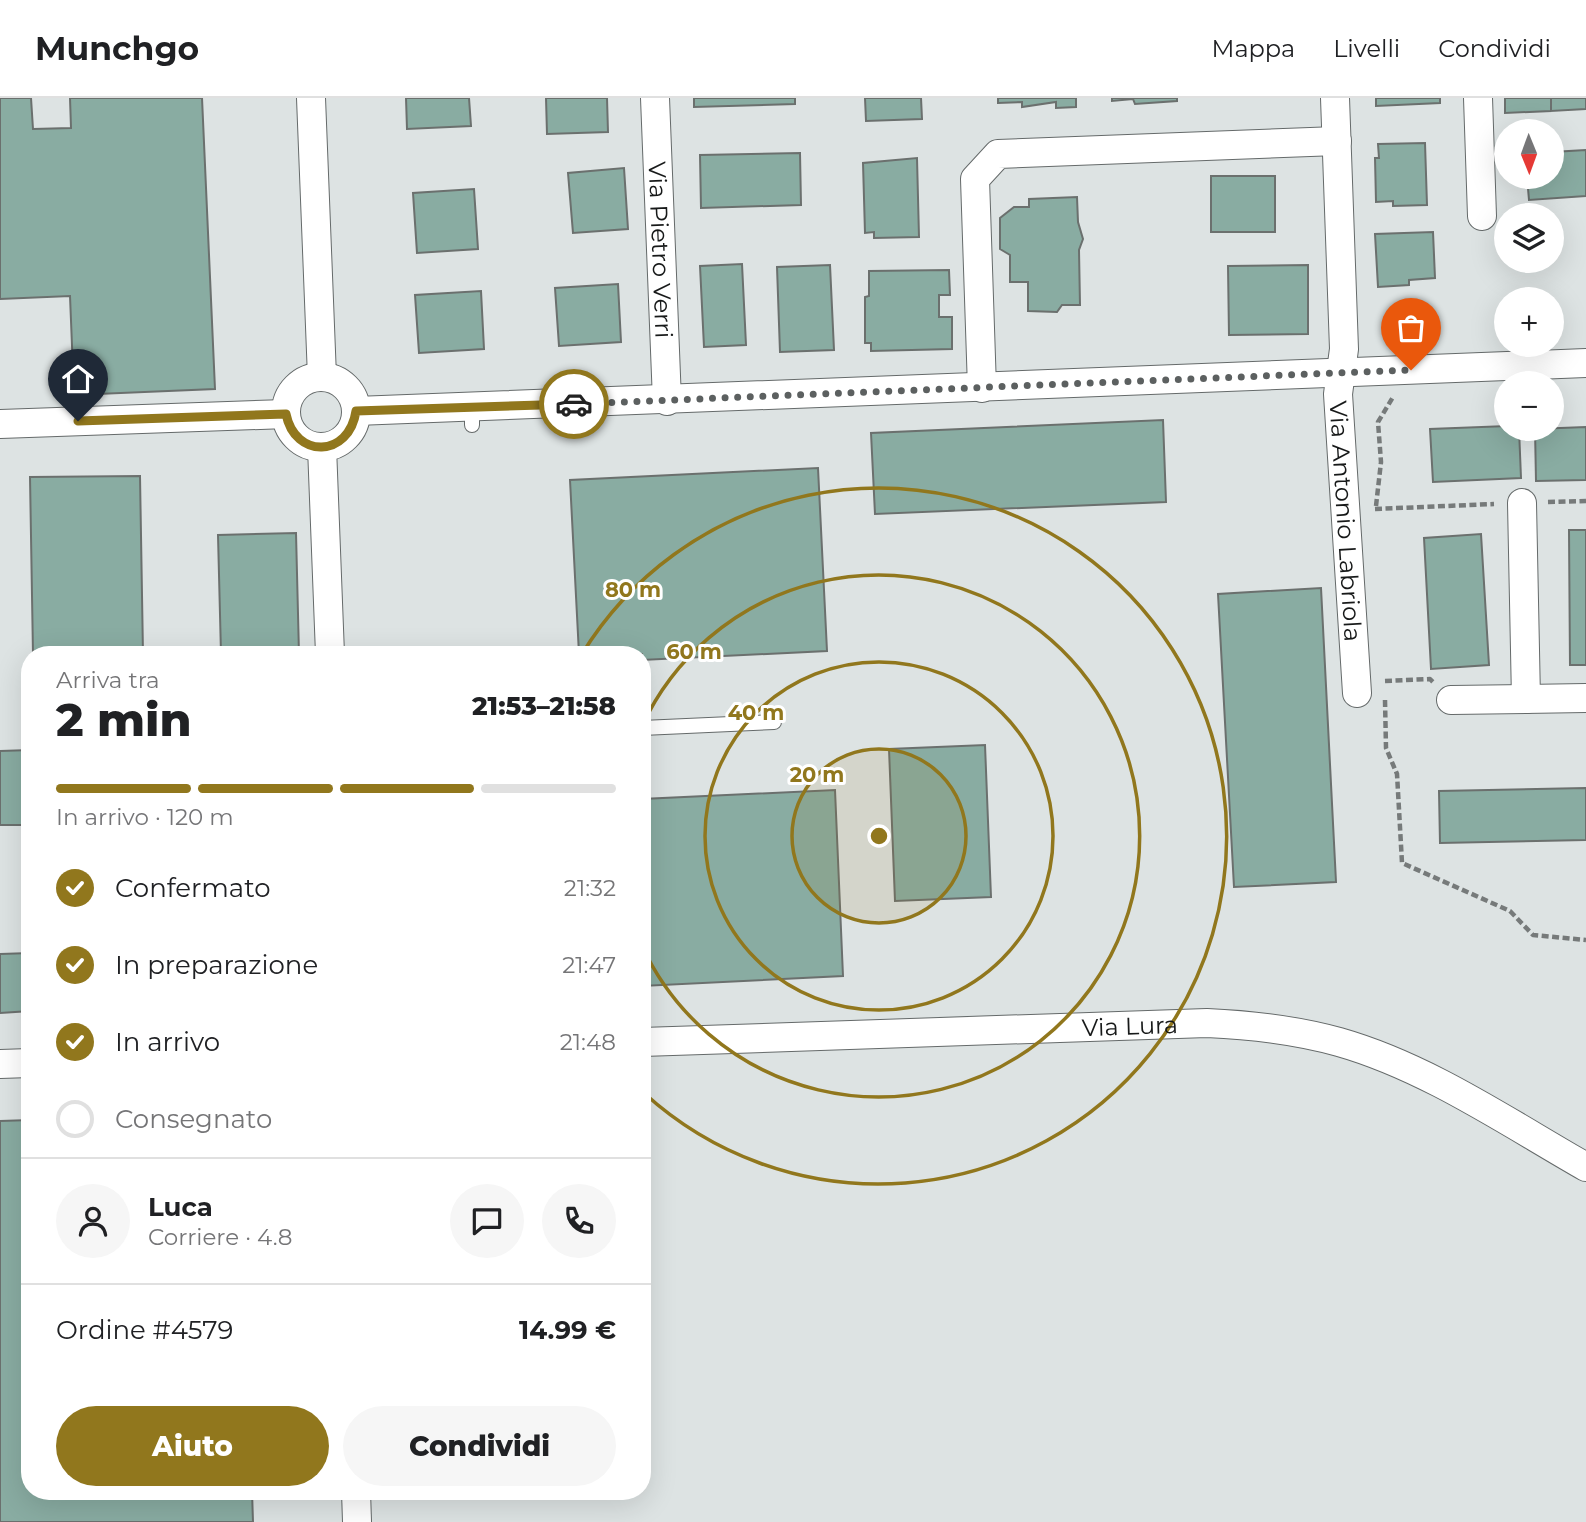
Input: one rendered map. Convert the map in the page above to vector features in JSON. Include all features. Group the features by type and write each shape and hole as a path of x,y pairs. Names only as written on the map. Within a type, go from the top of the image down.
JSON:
{"street":[{"path":"311,98 322,377"},
{"name":"Via Pietro Verri","path":"655,98 667,401"},
{"name":"Via Antonio Labriola","path":"1335,98 1344,349 1338,394 1357,693"},
{"path":"1478,98 1482,216"},
{"path":"982,388 975,179 998,154 1337,141"},
{"path":"356,411 472,416 667,401 1586,363"},
{"path":"322,377 343,385 353,396 356,411 350,432 342,440 322,447 311,446 293,434 286,414 287,402 300,383 322,377"},
{"path":"0,424 286,414"},
{"path":"322,447 330,646"},
{"path":"1522,503 1526,699"},
{"path":"1451,700 1586,698"},
{"name":"Via Lura","path":"651,1042 1207,1023 1262,1026 1341,1043 1383,1058 1451,1090 1586,1167"},
{"path":"0,1064 21,1063"},
{"path":"356,1500 357,1522"}],"lane":[{"path":"651,728 774,722"}],"path":[{"path":"1376,522 1381,462 1378,422 1395,394"},
{"path":"1375,509 1586,501"},
{"path":"1384,668 1386,748 1397,774 1402,863 1510,911 1533,935 1586,940"},
{"path":"1385,681 1430,679 1451,700"}],"building":[{"path":"0,98 31,98 33,129 71,128 70,98 202,98 215,389 74,395 70,296 0,299"},
{"path":"406,98 469,98 471,126 407,129"},
{"path":"546,98 607,98 608,132 547,134"},
{"path":"694,98 795,98 795,104 694,107"},
{"path":"865,98 921,98 922,119 866,121"},
{"path":"998,98 1076,98 1076,107 1056,108 1056,102 1022,107 1022,102 998,103"},
{"path":"1112,98 1177,98 1177,101 1135,104 1133,99 1112,101"},
{"path":"1376,98 1440,98 1440,103 1376,106"},
{"path":"1505,98 1551,98 1551,111 1505,113"},
{"path":"1551,98 1586,98 1586,109 1551,111"},
{"path":"1425,143 1427,205 1393,206 1393,201 1376,202 1375,158 1379,158 1378,144"},
{"path":"1586,150 1586,196 1529,200 1528,189 1564,189 1564,151"},
{"path":"800,153 801,205 701,208 700,155"},
{"path":"917,158 919,237 874,238 874,232 865,233 863,163"},
{"path":"624,168 628,229 573,233 568,173"},
{"path":"1211,176 1275,176 1275,232 1211,232"},
{"path":"474,189 478,249 417,253 413,193"},
{"path":"1077,197 1078,222 1083,239 1079,250 1080,305 1062,305 1057,312 1028,311 1028,282 1010,282 1010,255 1000,249 1000,218 1014,207 1029,207 1029,199"},
{"path":"1433,232 1435,278 1409,280 1409,285 1378,287 1375,234"},
{"path":"742,264 746,345 704,347 700,266"},
{"path":"830,265 834,350 780,352 777,267"},
{"path":"1308,265 1308,334 1229,335 1228,266"},
{"path":"949,270 950,295 939,295 939,317 952,317 952,349 871,351 871,343 865,343 865,297 869,296 869,271"},
{"path":"618,284 621,342 559,346 555,288"},
{"path":"481,291 484,349 419,353 415,295"},
{"path":"1163,420 1166,502 875,514 871,433"},
{"path":"1494,427 1494,441 1519,441 1521,478 1433,482 1430,429"},
{"path":"1586,427 1586,480 1536,481 1535,441 1564,441 1564,428"},
{"path":"818,468 827,651 651,660 651,646 579,646 570,480"},
{"path":"140,476 143,646 33,646 30,477"},
{"path":"1569,530 1586,530 1586,665 1570,665"},
{"path":"296,533 299,646 221,646 218,535"},
{"path":"1481,534 1489,665 1431,669 1424,538"},
{"path":"1321,588 1336,882 1234,887 1218,594"},
{"path":"985,745 991,897 895,901 889,749"},
{"path":"21,750 21,825 0,825 0,751"},
{"path":"1586,788 1586,840 1440,843 1439,791"},
{"path":"835,790 843,976 651,986 651,799"},
{"path":"21,953 21,1012 0,1013 0,954"},
{"path":"21,1120 21,1500 252,1500 253,1522 0,1522 0,1121"}],"way so far":[{"path":"574,404 1411,370"}],"route":[{"path":"78,421 286,414 293,434 311,446 322,447 342,440 350,432 356,411 574,404"}]}
